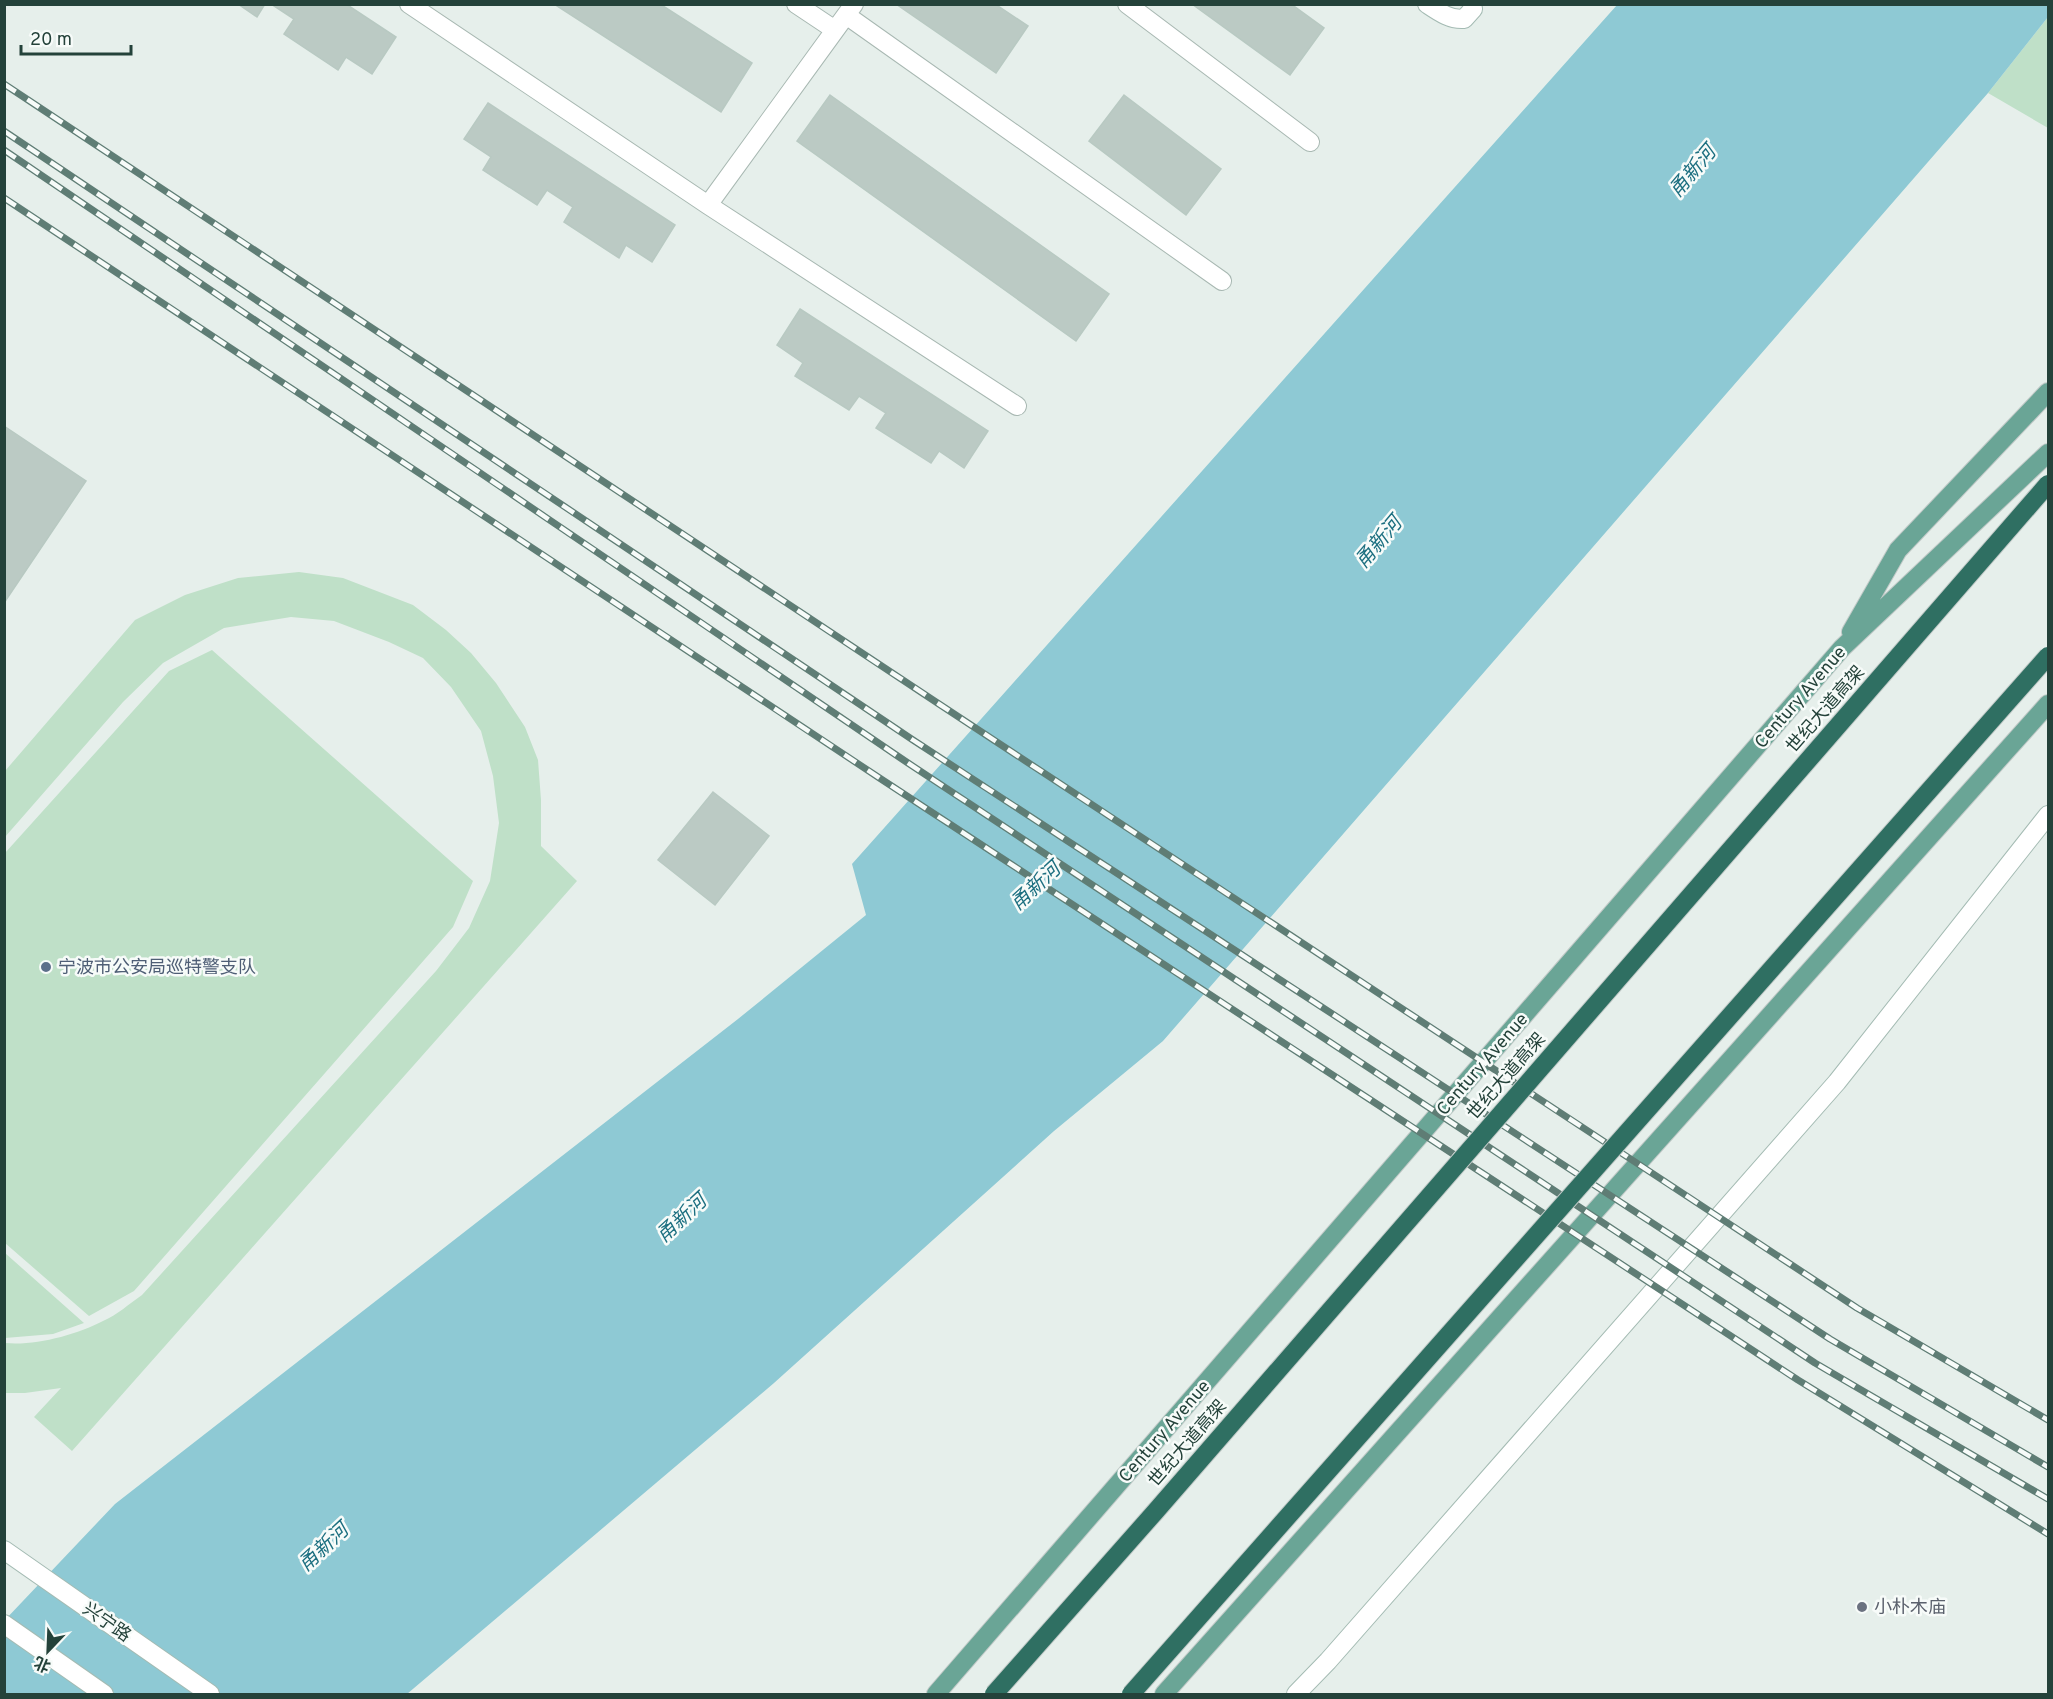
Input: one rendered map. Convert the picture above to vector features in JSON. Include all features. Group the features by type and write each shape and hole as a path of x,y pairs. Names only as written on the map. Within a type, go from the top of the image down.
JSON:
{"highway":[{"name":"世纪大道高架","path":"994,1695 2049,484"},
{"path":"1131,1695 2049,656"}],"main road":[{"path":"1842,648 1898,550 2049,392"},
{"name":"Century Avenue","path":"936,1695 1842,648 2049,453"},
{"path":"1164,1695 2049,704"}],"street":[{"path":"408,4 708,205 1017,406"},
{"path":"796,4 835,30"},
{"path":"1127,4 1310,142"},
{"path":"1427,4 1446,16 1456,19 1464,18 1473,9 1472,4"},
{"path":"708,205 850,10 1222,281"},
{"path":"1296,1695 1837,1082 2049,815"},
{"name":"兴宁路","path":"4,1550 210,1695"},
{"path":"4,1624 104,1695"}],"green space":[{"path":"2048,17 2048,128 1988,93"},
{"path":"299,572 343,578 413,605 471,653 496,683 525,727 538,760 541,846 577,881 72,1451 34,1417 61,1388 5,1393 5,1343 42,1341 81,1331 113,1316 142,1295 436,971 469,928 490,881 499,823 493,776 481,731 451,687 423,658 389,642 334,621 291,617 224,628 163,663 123,702 5,837 5,771 135,620 185,595 238,578"},
{"path":"212,650 473,881 453,927 134,1291 89,1316 5,1243 5,853 169,671"},
{"path":"4,1253 84,1323 53,1334 5,1338"}],"water":[{"name":"甬新河","path":"1617,5 2048,5 2048,17 1988,93 1163,1041 1054,1131 774,1383 407,1694 5,1694 4,1621 115,1504 738,1019 866,915 852,864"}],"building":[{"path":"238,4 265,4 257,17"},
{"path":"271,4 346,4 396,37 372,74 346,57 338,70 284,34 294,19"},
{"path":"554,4 660,4 752,63 721,112"},
{"path":"896,4 995,4 1028,26 996,73"},
{"path":"1192,4 1291,4 1324,28 1290,75"},
{"path":"830,95 1109,294 1076,341 797,141"},
{"path":"1124,95 1221,169 1186,215 1089,141"},
{"path":"488,103 675,225 652,262 626,245 619,258 564,222 573,207 547,190 537,205 483,170 491,157 464,139"},
{"path":"800,309 988,431 964,468 939,451 931,463 876,428 886,413 859,396 849,410 795,376 803,363 777,345"},
{"path":"4,426 86,481 4,603"},
{"path":"713,792 769,836 715,905 658,860"}],"railway":[{"path":"4,84 939,704 1857,1308 2048,1420"},
{"path":"4,131 913,740 1830,1339 2048,1467"},
{"path":"4,150 905,761 1815,1363 2048,1499"},
{"path":"4,198 881,779 1798,1380 2048,1534"}],"place":[{"name":"宁波市公安局巡特警支队","path":"46,967"},
{"name":"小朴木庙","path":"1862,1607"}]}
